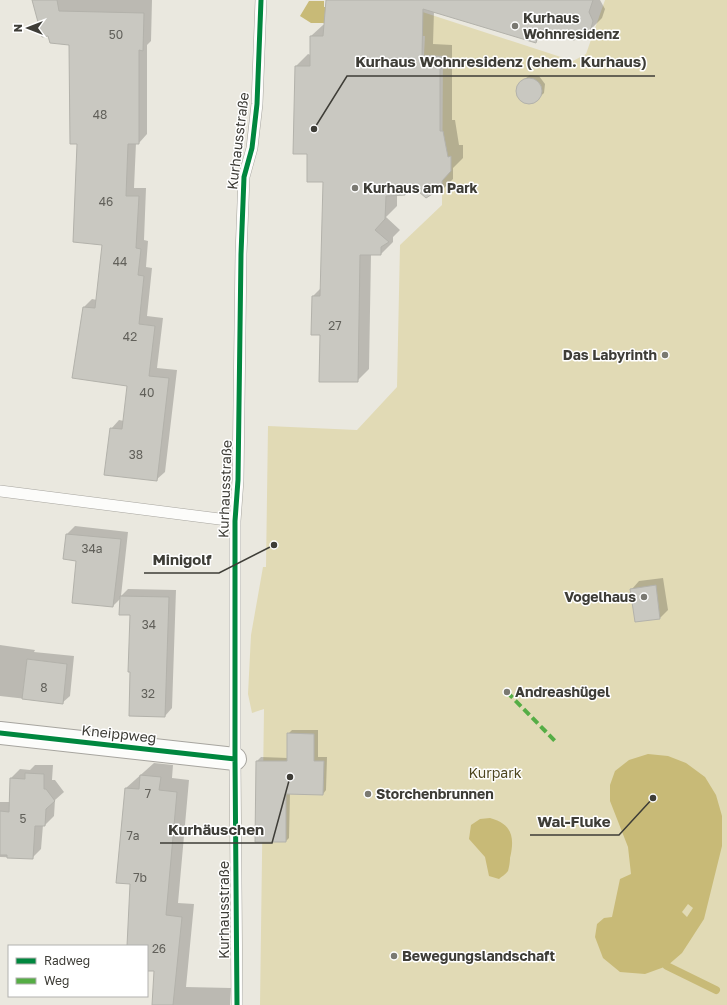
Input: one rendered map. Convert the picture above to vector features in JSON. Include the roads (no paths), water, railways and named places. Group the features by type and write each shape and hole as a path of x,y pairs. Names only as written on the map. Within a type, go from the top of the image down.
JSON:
{"street":[{"name":"Kneippweg","path":"0,733 235,759"}],"lane":[{"name":"Kurhausstraße","path":"237,1005 235,521 238,472 241,254 244,177 252,148 257,104 261,0"},
{"path":"0,491 235,521"}],"waterway":[{"path":"667,966 716,990"}],"place":[{"name":"Kurhaus Wohnresidenz","path":"515,26"},
{"name":"Kurhaus Wohnresidenz (ehem. Kurhaus)","path":"314,129"},
{"name":"Kurhaus am Park","path":"355,188"},
{"name":"Das Labyrinth","path":"665,355"},
{"name":"Minigolf","path":"274,545"},
{"name":"Vogelhaus","path":"644,597"},
{"name":"Andreashügel","path":"507,692"},
{"name":"Kurhäuschen","path":"290,777"},
{"name":"Storchenbrunnen","path":"368,794"},
{"name":"Wal-Fluke","path":"653,798"},
{"name":"Bewegungslandschaft","path":"394,956"}],"park label":[{"name":"Kurpark","path":"495,773"}]}
